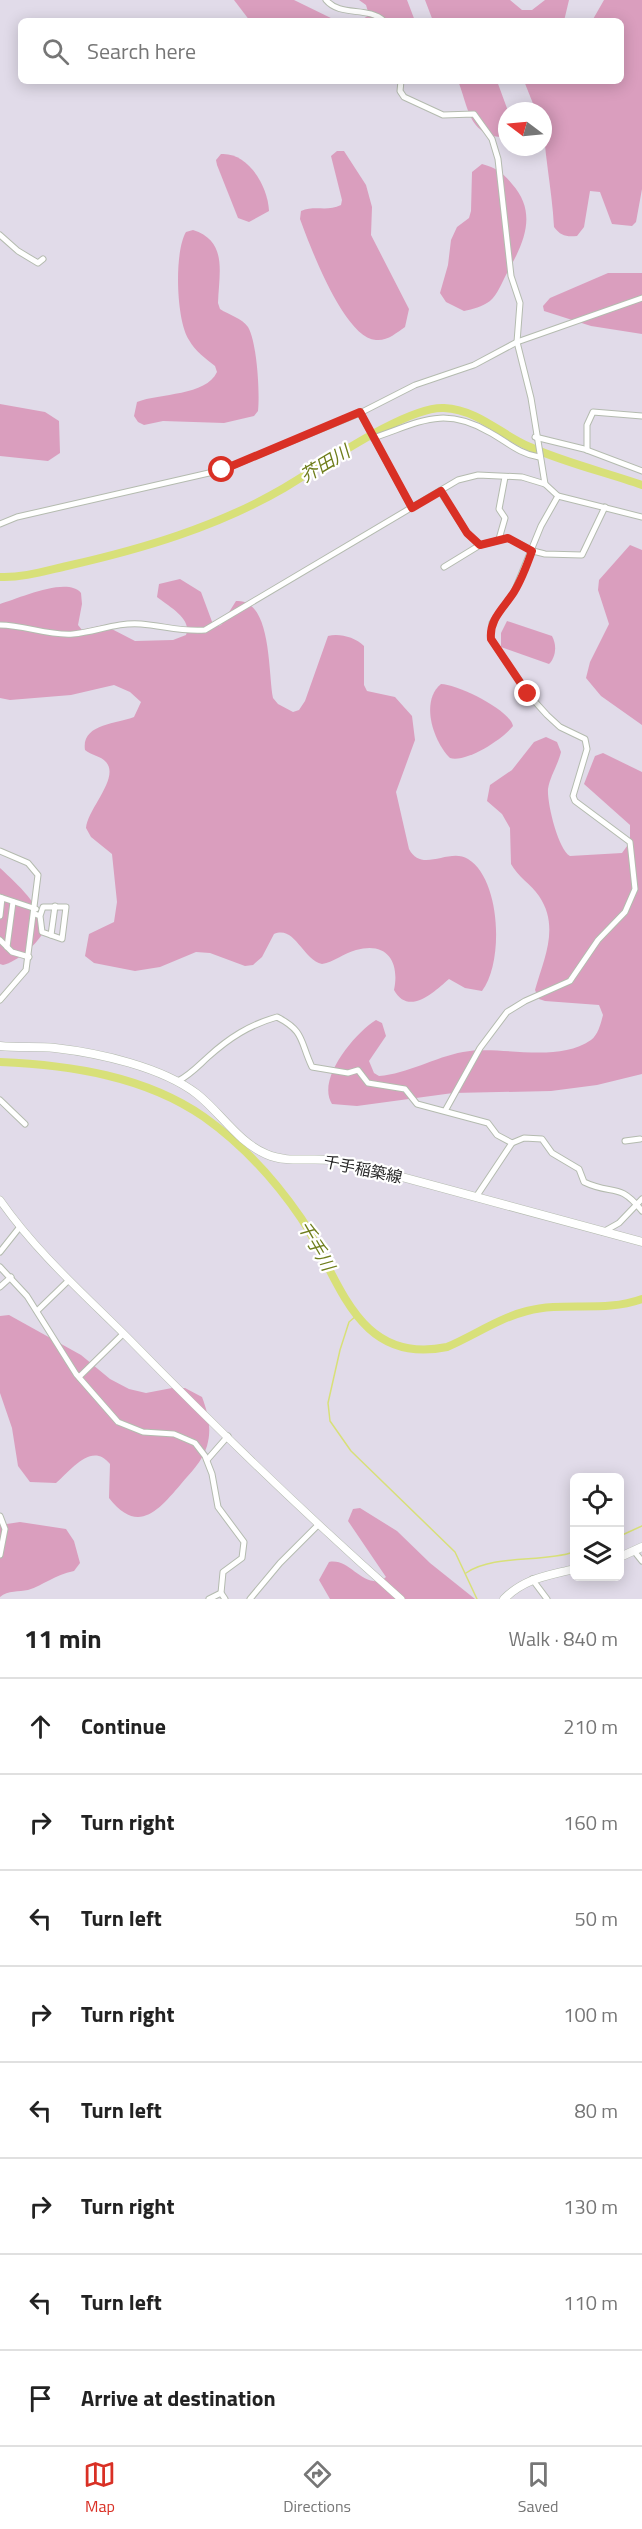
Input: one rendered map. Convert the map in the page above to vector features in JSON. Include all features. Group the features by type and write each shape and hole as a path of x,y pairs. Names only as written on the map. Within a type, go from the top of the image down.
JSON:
{"main road":[{"name":"千手稲築線","path":"0,1046 55,1048 98,1056 148,1069 178,1081 198,1095 248,1143 266,1154 284,1159 329,1160 365,1167 642,1242"},
{"path":"624,1555 642,1547"},
{"path":"504,1599 521,1584 532,1579 570,1570"}],"street":[{"path":"326,0 336,8 374,14 380,18"},
{"path":"402,84 404,97 443,115 474,114 483,123 492,139 501,182 511,276 520,303 518,342 531,398 535,437 545,484 558,496 642,518"},
{"path":"0,235 31,260 38,263 43,259"},
{"path":"0,524 17,517 222,470 360,412 396,393 474,365 518,342 642,298"},
{"path":"360,412 412,508"},
{"path":"587,450 587,424 593,412 642,416"},
{"path":"373,438 429,419 450,416 471,422 524,453 539,457"},
{"path":"535,437 587,450 642,471"},
{"path":"0,625 19,625 48,633 74,634 128,624 171,630 206,630 467,477 478,475 522,477 535,483 545,484"},
{"path":"499,539 505,518 499,509 505,477"},
{"path":"441,491 467,533 480,545"},
{"path":"445,1111 480,1048 507,1012 525,1000 570,981 598,940 626,912 635,889 630,842 575,801 573,796 586,749 585,739 560,727 547,715 528,694 491,639 492,623 514,592 541,526 558,496"},
{"path":"444,567 480,545 499,539 513,539 532,551 573,557 582,555 587,551 605,507"},
{"path":"0,851 28,863 37,871 37,913 24,975 13,982 0,1000"},
{"path":"0,916 1,897 37,913"},
{"path":"7,947 13,902"},
{"path":"51,935 55,906"},
{"path":"64,906 67,910 63,937 41,930 37,913 44,907 64,906"},
{"path":"0,940 12,952 29,957"},
{"path":"178,1081 189,1075 232,1037 252,1024 277,1017 295,1028 305,1044 312,1067 348,1073 357,1070 368,1083 405,1089 417,1104 488,1123 497,1135 512,1143"},
{"path":"0,1100 25,1124"},
{"path":"476,1197 512,1143 524,1138 545,1141 552,1153 579,1169 584,1182 603,1189 619,1190 642,1210"},
{"path":"625,1141 640,1140"},
{"path":"603,1232 619,1223 642,1199"},
{"path":"0,1200 19,1228 123,1334 318,1525 400,1599"},
{"path":"0,1252 19,1228"},
{"path":"0,1267 11,1277 37,1311 79,1377 118,1422 143,1432 174,1434 189,1439 207,1460 216,1487 218,1507 244,1542 242,1558 223,1572 221,1593 225,1599"},
{"path":"0,1287 11,1277"},
{"path":"37,1311 69,1280"},
{"path":"79,1377 123,1334"},
{"path":"207,1460 228,1436"},
{"path":"0,1516 5,1529 0,1555"},
{"path":"250,1599 280,1563 318,1525"},
{"path":"634,1551 642,1561"},
{"path":"532,1579 547,1599"},
{"path":"209,1599 221,1593"}],"shaded area":[{"path":"234,0 294,0 331,18 248,18"},
{"path":"359,0 407,0 414,18 364,18 369,15 366,5"},
{"path":"425,0 510,0 522,10 532,10 545,0 569,0 565,18 432,18"},
{"path":"604,0 642,0 642,189 636,222 632,226 612,224 600,192 590,191 584,227 577,236 567,236 554,227 546,156 552,156 552,102 532,102 525,84 624,84 624,18 594,18"},
{"path":"459,84 498,84 505,102 498,102 498,137 481,130 471,117"},
{"path":"337,151 344,151 366,185 372,207 371,235 409,309 405,327 384,339 376,340 364,335 352,324 320,269 300,219 301,211 341,205 342,200 331,156"},
{"path":"221,154 240,159 255,172 265,191 269,211 249,222 238,218 217,165 216,160"},
{"path":"482,164 503,174 520,195 525,206 526,228 519,251 495,295 484,305 464,311 446,302 440,293 448,265 451,240 457,227 469,218 471,211 472,172"},
{"path":"193,230 204,235 217,250 220,270 218,303 220,309 242,321 251,334 257,368 258,411 254,416 224,423 163,421 144,425 134,416 137,402 193,390 211,380 217,372 215,366 191,344 181,318 178,286 180,254 186,232"},
{"path":"608,273 642,273 642,334 591,326 544,311 543,306 550,298"},
{"path":"0,404 45,412 59,421 60,453 48,461 0,456"},
{"path":"630,545 642,550 642,725 601,696 586,678 590,662 609,624 598,590 599,580"},
{"path":"180,579 201,592 214,627 221,625 236,601 248,603 256,612 266,639 273,698 278,704 293,712 299,710 305,701 328,636 347,636 364,646 364,685 367,691 395,697 412,716 415,740 396,792 409,849 414,856 421,859 461,856 468,859 479,869 487,884 493,902 496,942 494,961 482,991 465,988 449,979 422,999 414,1002 407,1001 400,998 394,990 393,963 383,951 367,948 356,950 322,964 309,956 288,934 281,932 274,934 262,957 253,965 245,966 210,953 196,952 160,967 135,971 94,963 85,956 89,934 114,922 117,902 112,854 91,837 86,828 106,785 109,769 104,760 85,750 85,741 88,735 101,726 134,717 141,702 130,692 114,685 71,695 10,700 0,698 0,604 42,590 74,588 81,593 82,604 78,625 82,630 104,625 135,641 173,640 186,635 186,624 178,613 157,597 159,584"},
{"path":"507,621 552,636 555,651 549,664 501,647 501,633"},
{"path":"441,684 459,688 482,699 503,713 513,726 484,749 465,757 450,758 438,742 431,721 431,700"},
{"path":"546,737 557,742 561,752 549,784 548,796 551,815 561,845 570,856 622,853 630,842 630,825 584,784 595,756 603,753 642,772 642,1074 597,1085 551,1091 453,1093 357,1106 332,1104 328,1094 333,1070 358,1035 376,1020 382,1023 386,1036 369,1061 374,1073 379,1076 400,1072 463,1052 478,1050 562,1051 577,1047 596,1035 603,1015 599,1005 539,999 535,990 546,954 548,919 539,896 511,864 510,828 502,814 487,801 490,785 512,770 534,742"},
{"path":"0,868 33,903 45,929 27,951 3,965 0,964"},
{"path":"9,1315 81,1355 110,1379 129,1389 146,1393 185,1388 202,1397 209,1427 205,1452 192,1471 156,1510 138,1517 119,1509 109,1498 110,1464 96,1455 82,1460 56,1483 30,1482 18,1466 12,1428 0,1393 0,1316"},
{"path":"360,1508 397,1531 430,1563 475,1599 330,1599 319,1580 329,1562 343,1564 361,1576 374,1581 381,1581 386,1577 348,1521 353,1509"},
{"path":"20,1522 66,1529 74,1541 80,1563 74,1571 28,1590 10,1592 0,1597 0,1525"}],"waterway":[{"name":"芥田川","path":"0,577 34,574 95,559 151,544 206,525 259,502 386,427 428,410 444,408 468,413 519,442 544,453 642,485"},
{"name":"千手川","path":"0,1062 80,1070 132,1082 181,1103 204,1117 245,1151 280,1190 315,1241 354,1312 371,1330 391,1343 416,1349 447,1347 527,1311 541,1308 613,1305 642,1299"},
{"path":"356,1316 349,1322 340,1350 328,1403 330,1421 351,1451 455,1552 477,1599"},
{"path":"624,1534 642,1526"},
{"path":"466,1573 490,1563 570,1553"}],"route":[{"path":"222,470 360,412 412,508 441,491 467,533 480,545 508,538 532,551 514,592 492,623 490,631 491,639 528,694"}]}
